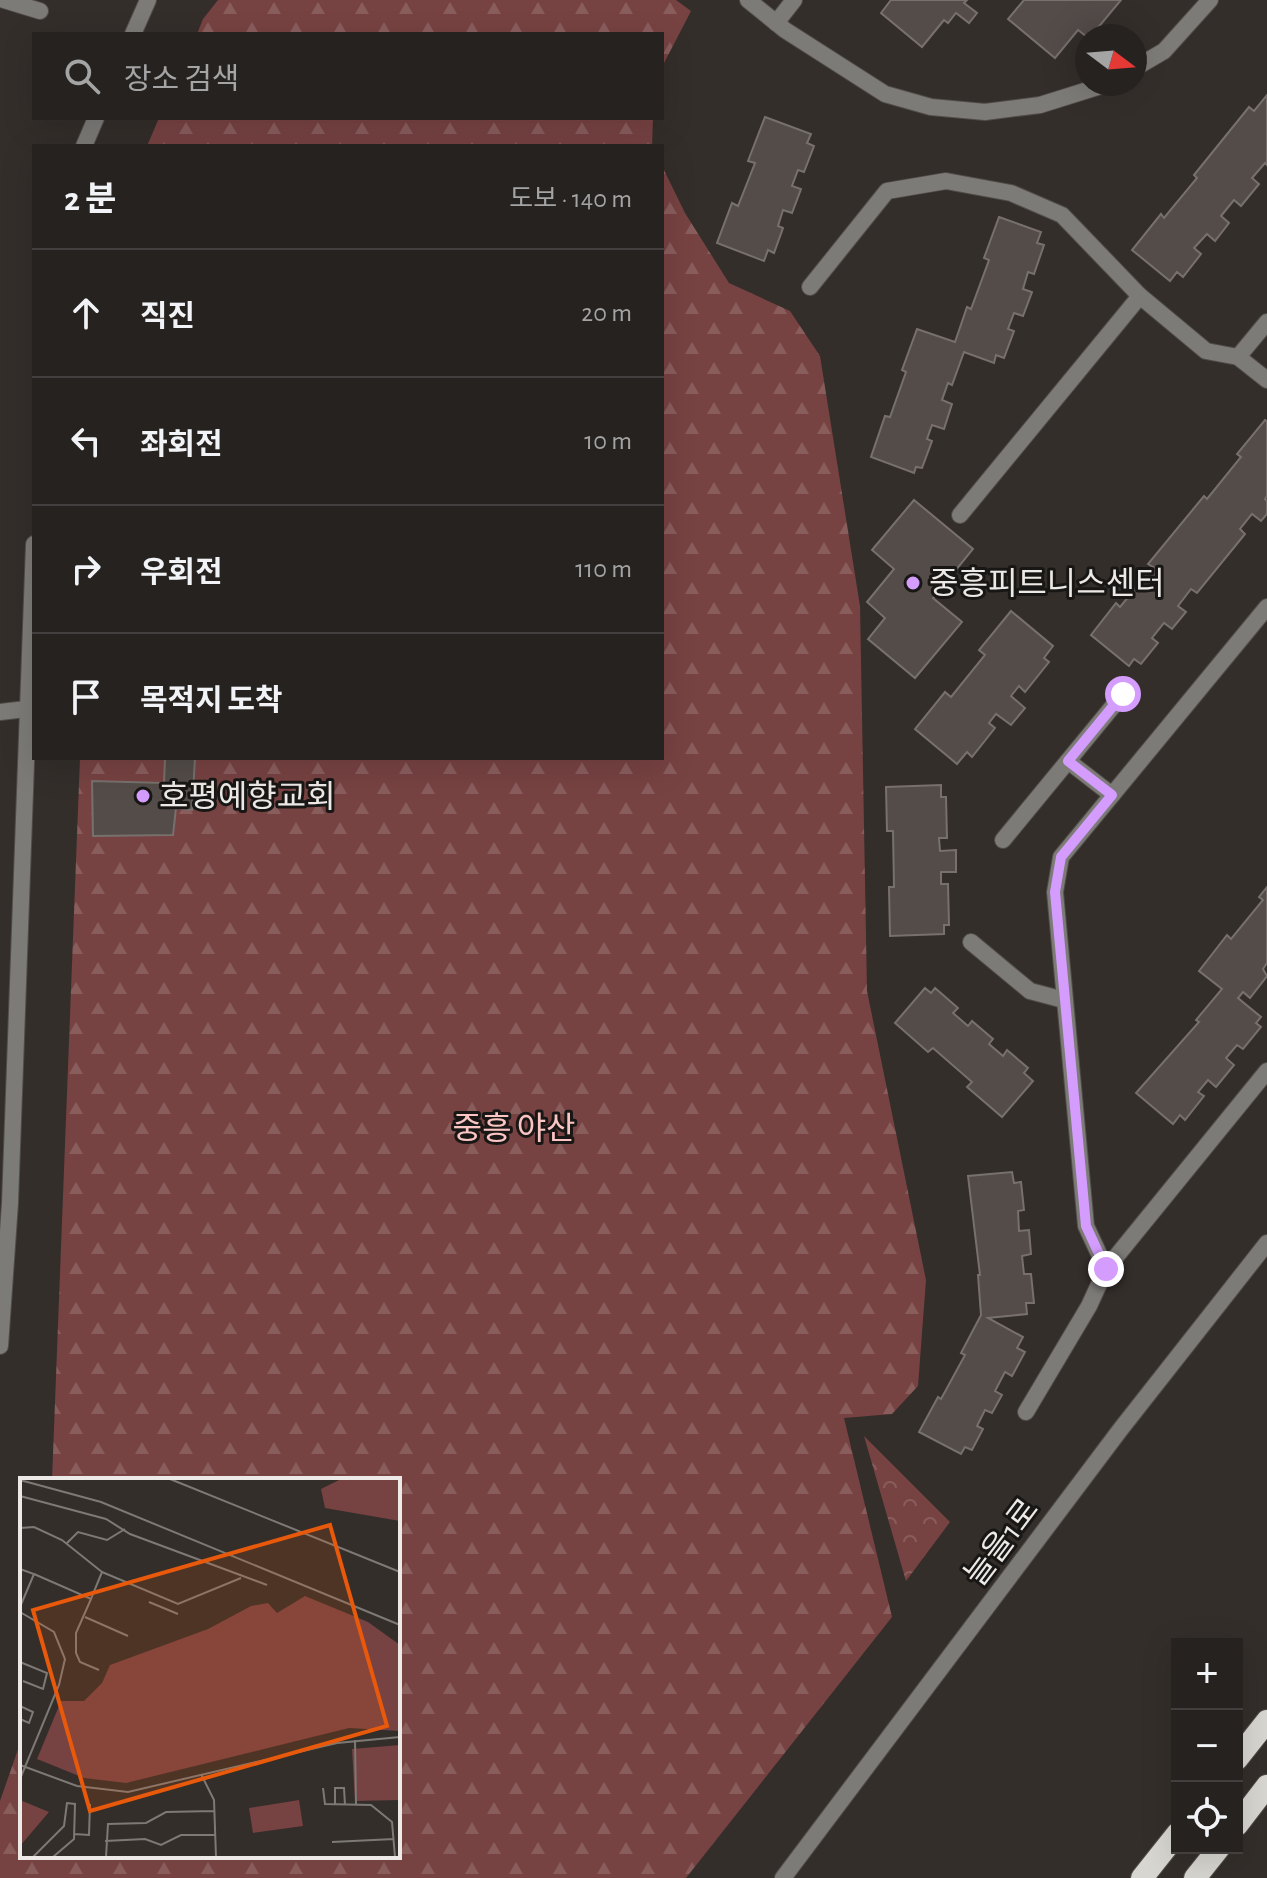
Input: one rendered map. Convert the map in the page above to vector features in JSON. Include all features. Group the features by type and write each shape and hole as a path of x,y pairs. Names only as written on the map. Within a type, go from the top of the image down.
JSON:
{"highway":[{"path":"1243,1752 1266,1723"},
{"path":"1243,1817 1267,1786"},
{"path":"1142,1878 1171,1842"},
{"path":"1195,1878 1214,1854"}],"street":[{"path":"4,0 40,11"},
{"path":"134,32 148,0"},
{"path":"748,0 776,23 885,94 931,107 985,112 1040,105 1075,94"},
{"path":"776,23 794,0"},
{"path":"1147,61 1164,51 1210,0"},
{"path":"85,144 95,120"},
{"path":"810,287 887,191 946,181 1011,193 1062,215 1140,296 1206,351 1238,357 1267,380"},
{"path":"960,515 1140,296"},
{"path":"1238,357 1267,322"},
{"path":"0,1346 10,1203 32,585"},
{"path":"1106,1269 1086,1226 1055,892 1061,857 1267,607"},
{"path":"1003,840 1123,694"},
{"path":"0,712 26,709"},
{"path":"1068,761 1112,795"},
{"path":"971,942 1030,991 1064,1000"},
{"path":"1026,1412 1089,1306 1106,1269 1267,1071"},
{"name":"늘을1로","path":"783,1878 1120,1430 1267,1243"}],"green space":[{"path":"218,0 676,0 691,11 664,63 664,32 198,32 203,19"},
{"path":"158,120 653,120 652,144 148,144"},
{"name":"중흥 야산","path":"664,170 685,213 729,283 790,311 820,356 860,606 867,991 926,1280 918,1386 892,1414 844,1418 892,1617 686,1878 0,1878 0,1801 20,1744 20,1858 400,1858 400,1478 52,1478 80,760 664,760"},
{"path":"864,1436 950,1522 906,1581"}],"building":[{"path":"891,0 967,0 964,3 977,13 969,23 956,13 948,23 944,20 922,47 881,13"},
{"path":"1024,0 1121,0 1101,24 1075,24 1075,34 1055,58 1008,19"},
{"path":"1267,95 1267,165 1265,163 1252,178 1259,184 1241,206 1234,200 1221,216 1229,223 1215,241 1207,234 1194,248 1201,254 1183,277 1177,272 1170,281 1132,250 1161,214 1164,218 1197,178 1194,175 1249,107 1254,111"},
{"path":"765,117 811,134 807,143 814,146 804,172 798,170 792,186 801,189 792,213 783,210 778,226 783,228 774,253 768,250 764,261 717,243 732,203 738,206 755,163 748,161"},
{"path":"999,217 1041,232 1037,243 1044,245 1034,274 1028,272 1023,289 1032,292 1023,316 1014,313 1008,329 1014,331 1004,358 996,355 994,363 964,352 952,385 948,383 942,400 952,404 944,429 932,425 927,439 932,441 922,468 916,467 914,473 871,457 885,416 890,417 917,329 955,342 989,260 984,258"},
{"path":"1265,420 1267,514 1261,521 1252,514 1240,529 1245,534 1197,593 1191,589 1178,606 1186,612 1172,629 1164,623 1152,638 1158,643 1141,664 1134,659 1129,666 1091,635 1116,603 1120,607 1153,567 1148,564 1204,496 1207,499 1241,457 1237,454"},
{"name":"중흥피트니스센터","path":"914,500 973,549 933,598 962,622 915,678 868,639 885,618 867,602 894,569 872,550"},
{"path":"1011,611 1053,646 1044,658 1049,662 1025,692 1019,686 1011,696 1025,708 1011,725 996,714 989,723 995,728 972,757 967,752 957,764 915,729 945,692 951,697 985,655 979,650"},
{"name":"호평예향교회","path":"165,760 195,760 192,810 176,808 173,835 93,836 92,781 164,783"},
{"path":"941,785 941,797 946,797 947,838 939,838 940,851 956,850 956,872 941,872 941,884 948,884 949,925 944,925 944,934 890,936 889,887 894,887 893,831 887,831 886,787"},
{"path":"1267,887 1267,963 1263,969 1267,976 1250,998 1243,992 1238,998 1261,1017 1256,1023 1261,1027 1243,1049 1237,1045 1226,1058 1234,1065 1216,1087 1208,1080 1198,1092 1204,1096 1185,1120 1180,1115 1173,1124 1136,1093 1199,1022 1196,1020 1222,989 1199,971 1227,935 1231,939 1263,900 1259,897"},
{"path":"925,988 931,993 935,988 958,1008 953,1013 968,1026 972,1021 993,1039 989,1044 1003,1056 1007,1050 1028,1068 1024,1073 1033,1081 1002,1117 967,1087 972,1082 933,1048 928,1052 895,1023"},
{"path":"1012,1172 1014,1183 1021,1182 1024,1210 1018,1211 1019,1231 1029,1230 1031,1254 1022,1256 1024,1274 1031,1274 1034,1303 1026,1303 1027,1314 988,1318 1023,1337 1017,1348 1025,1352 1012,1376 1005,1372 995,1391 1002,1395 992,1413 985,1410 977,1426 983,1429 972,1450 965,1447 961,1454 919,1432 965,1355 961,1353 981,1315 980,1275 968,1176"}],"place":[{"name":"중흥피트니스센터","path":"913,583"},
{"name":"호평예향교회","path":"143,796"}],"route":[{"path":"1106,1269 1086,1226 1055,892 1061,857 1112,795 1068,761 1123,694"}]}
